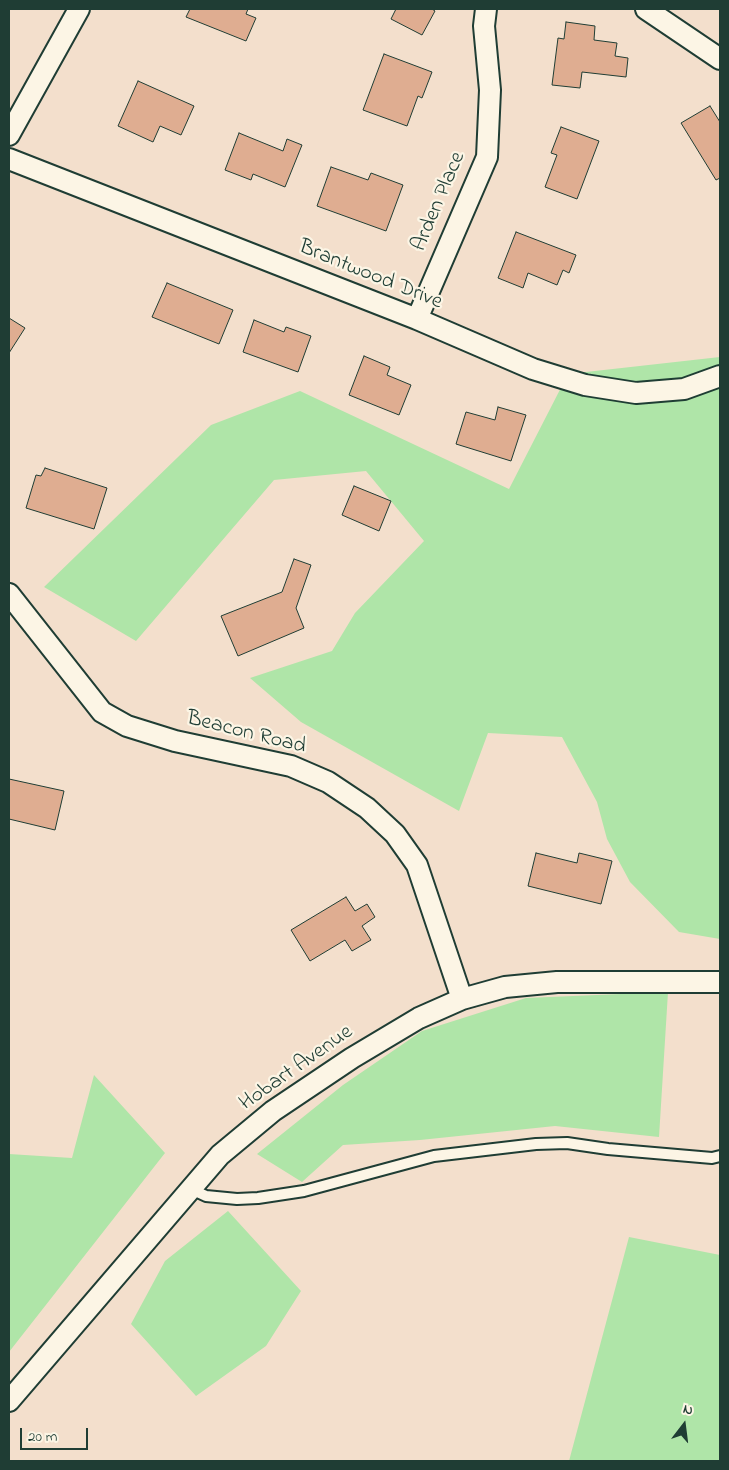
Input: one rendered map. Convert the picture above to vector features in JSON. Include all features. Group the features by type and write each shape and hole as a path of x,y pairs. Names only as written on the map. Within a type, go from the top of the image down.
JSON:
{"street":[{"path":"9,135 79,9"},
{"name":"Arden Place","path":"417,319 487,157 490,90 484,26 486,9"},
{"path":"646,9 720,59"},
{"name":"Brantwood Drive","path":"9,159 417,319 533,369 585,385 636,394 684,389 720,376"},
{"name":"Beacon Road","path":"9,594 102,712 126,726 175,741 291,766 328,782 367,808 395,834 417,865 462,999"},
{"name":"Hobart Avenue","path":"9,1401 220,1155 274,1111 352,1058 411,1023 462,999 505,987 557,982 720,982"}],"lane":[{"path":"191,1189 206,1196 238,1200 258,1198 304,1191 434,1156 536,1144 567,1143 608,1149 706,1158 720,1156"}],"green space":[{"path":"720,357 720,939 679,932 630,882 607,839 597,802 562,737 488,733 459,811 301,722 250,678 332,651 355,613 424,541 366,471 274,480 136,641 44,587 211,425 300,391 509,489 568,374"},
{"path":"668,992 659,1137 555,1126 420,1140 343,1145 302,1182 257,1154 343,1085 422,1031 526,998"},
{"path":"94,1075 165,1153 9,1352 9,1154 72,1158"},
{"path":"228,1211 301,1291 266,1346 196,1396 131,1324 165,1261"},
{"path":"629,1237 720,1255 720,1461 569,1461"}],"building":[{"path":"190,9 248,9 246,14 256,18 246,41 186,17"},
{"path":"396,9 432,9 435,11 422,35 391,19"},
{"path":"566,22 595,26 594,40 617,43 615,56 628,58 626,77 582,72 580,88 552,85 558,38 564,39"},
{"path":"384,54 432,72 422,98 418,96 407,126 363,110"},
{"path":"138,81 194,106 181,135 160,126 153,142 118,126"},
{"path":"710,106 720,122 720,178 716,180 681,123"},
{"path":"561,127 599,141 577,199 545,187 557,155 551,153"},
{"path":"239,133 283,151 287,139 302,145 285,187 253,174 251,180 225,170"},
{"path":"331,167 368,180 371,173 403,185 386,231 317,206"},
{"path":"516,232 576,255 569,273 563,270 557,285 528,273 523,288 498,278"},
{"path":"167,283 233,310 219,344 152,317"},
{"path":"9,318 25,328 9,353"},
{"path":"254,320 284,332 286,327 311,336 298,372 243,352"},
{"path":"364,356 390,367 387,375 411,385 399,415 349,395"},
{"path":"498,407 526,415 511,461 456,444 466,412 495,420"},
{"path":"45,468 107,488 94,529 26,508 36,475 41,476"},
{"path":"354,486 391,501 379,531 342,515"},
{"path":"294,559 311,565 296,608 304,628 238,656 221,616 282,592"},
{"path":"9,779 64,791 55,830 9,819"},
{"path":"536,853 577,863 579,853 612,861 601,904 528,886"},
{"path":"346,897 355,911 367,904 375,917 362,926 371,940 352,951 345,940 310,961 291,930"}]}
